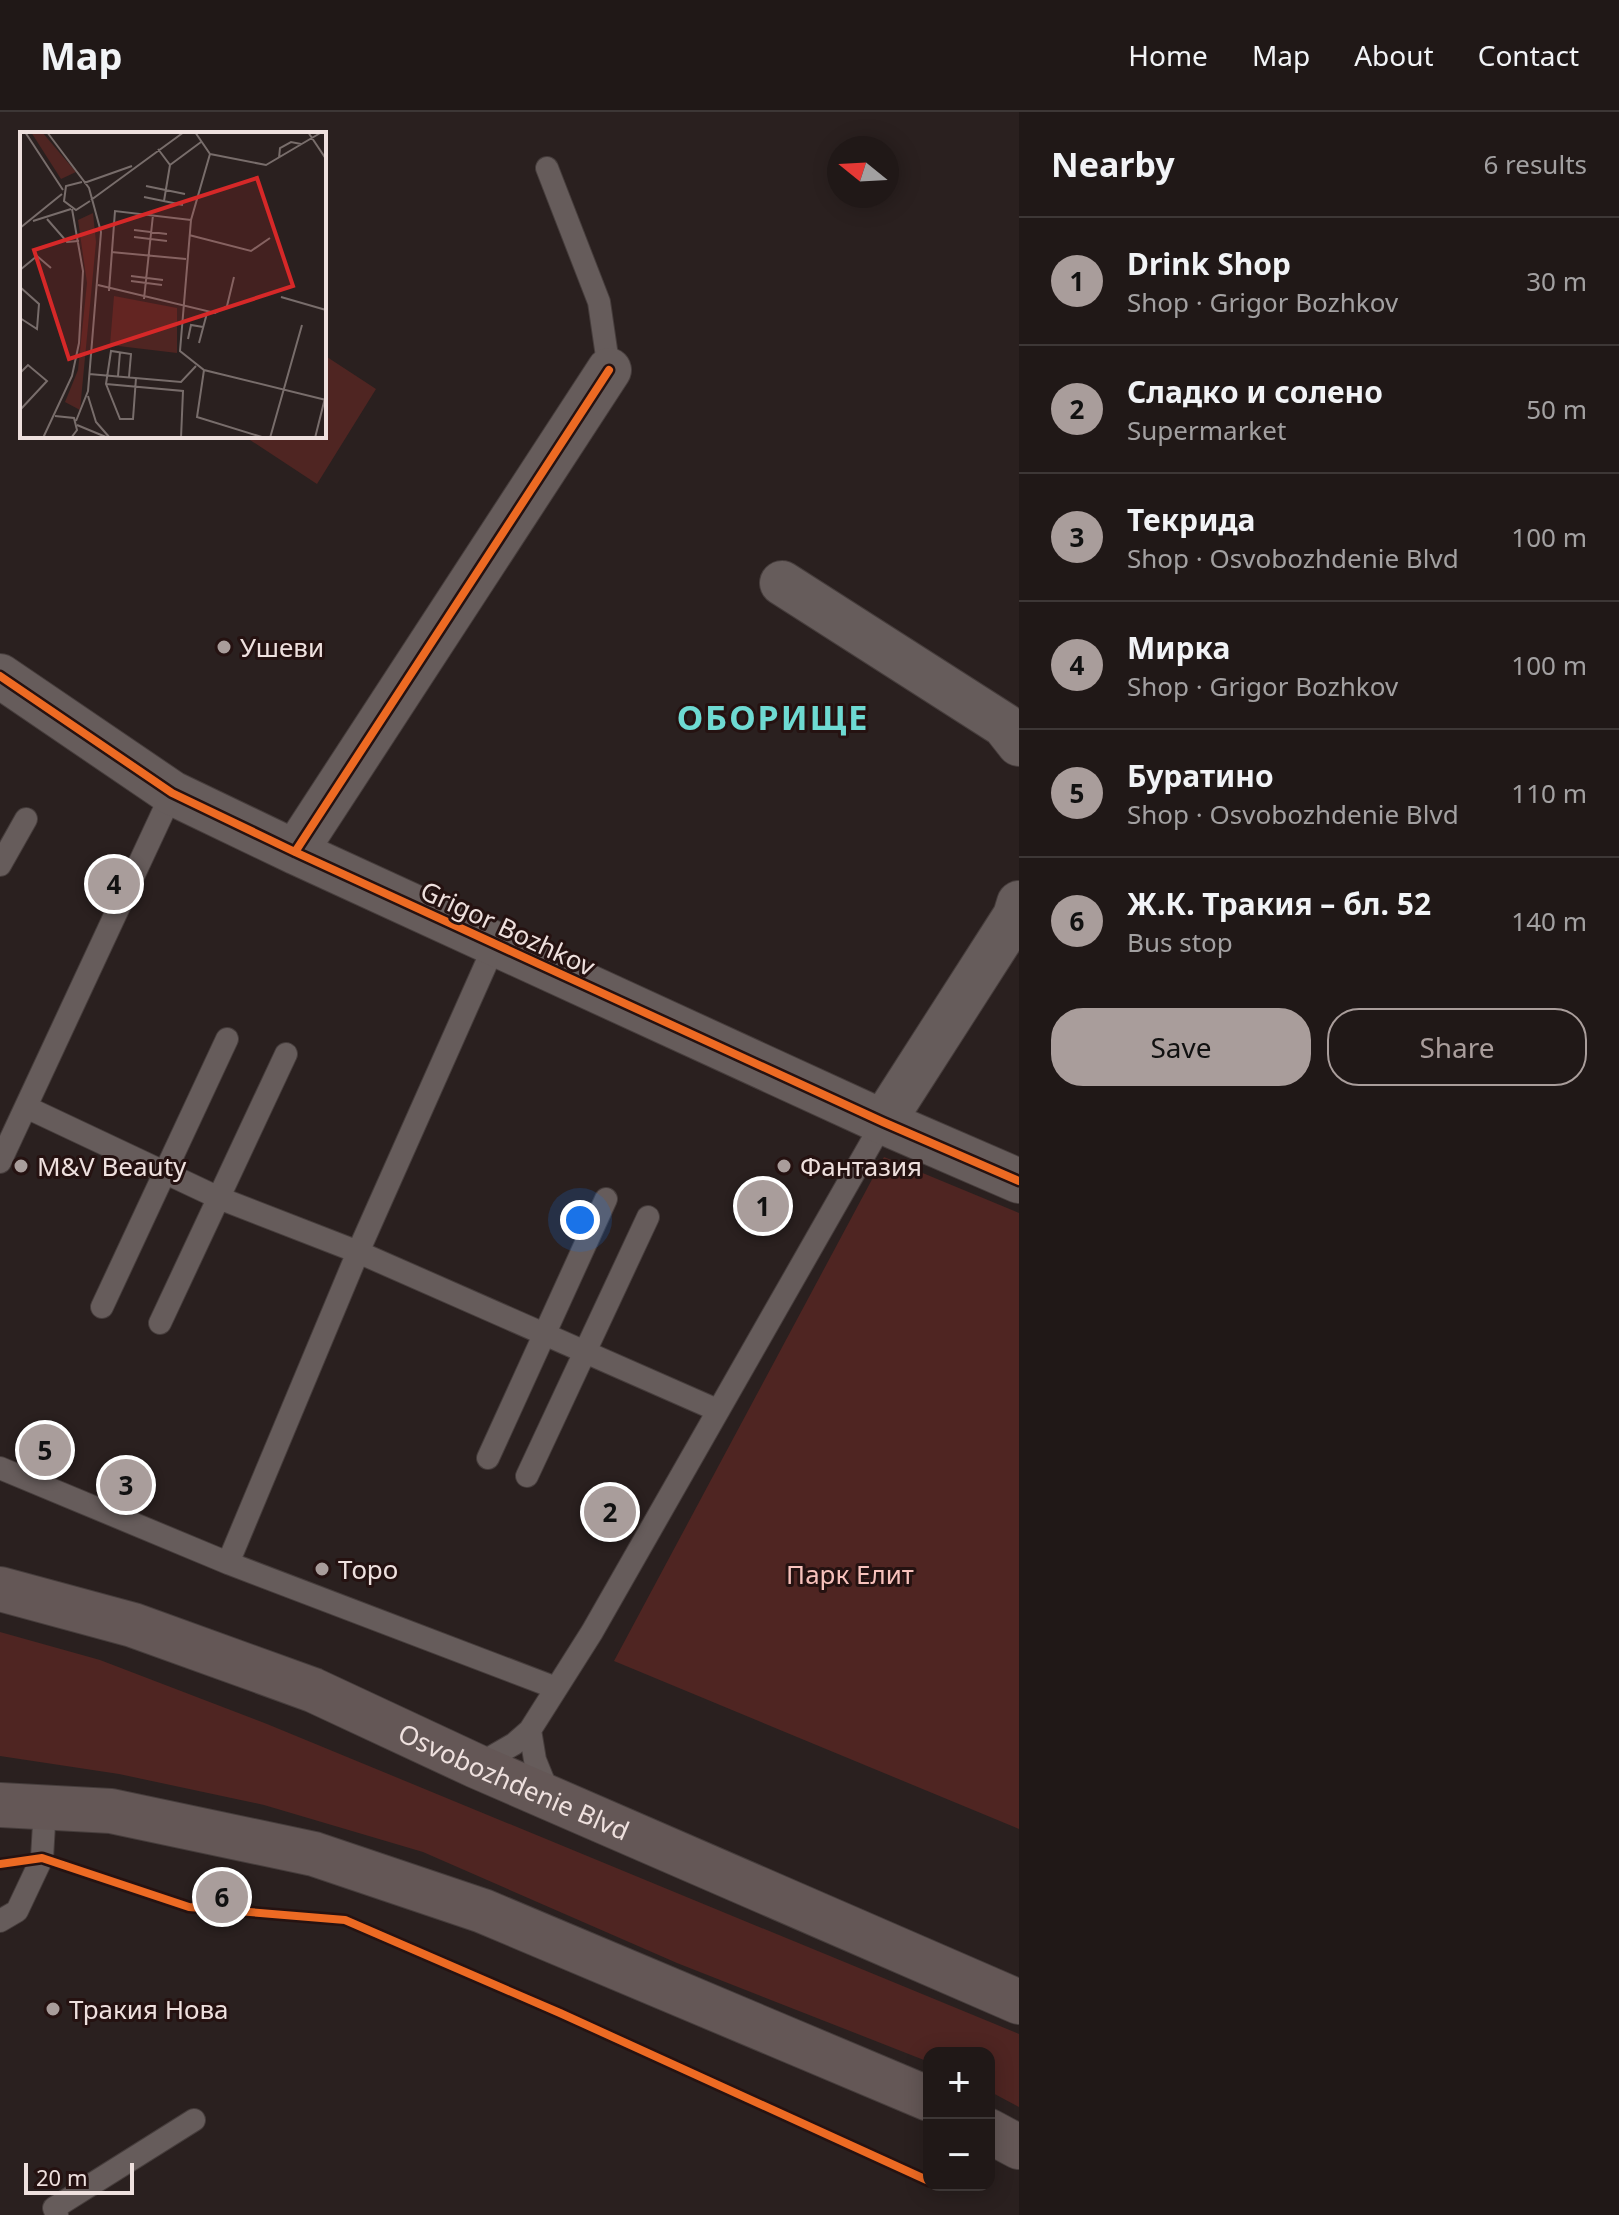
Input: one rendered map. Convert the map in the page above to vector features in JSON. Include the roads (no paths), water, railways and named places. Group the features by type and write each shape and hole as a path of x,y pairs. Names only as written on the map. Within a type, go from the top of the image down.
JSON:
{"main road":[{"name":"Osvobozhdenie Blvd","path":"0,1589 133,1625 313,1690 476,1766 1019,2002"},
{"path":"0,1805 111,1811 314,1854 483,1911 923,2096"},
{"path":"995,2134 1019,2147"}],"street":[{"path":"295,852 609,370"},
{"path":"782,583 1004,725 1019,744"},
{"name":"Grigor Bozhkov","path":"0,676 172,793 883,1122 1019,1181"},
{"path":"883,1122 1018,913"}],"lane":[{"path":"547,168 599,302 609,370"},
{"path":"0,1162 172,793"},
{"path":"0,865 26,819"},
{"path":"228,1563 358,1252 495,944"},
{"path":"102,1307 227,1039"},
{"path":"160,1323 286,1054"},
{"path":"26,1107 219,1198 358,1252 717,1410"},
{"path":"476,1766 514,1744 530,1730 592,1632 883,1122"},
{"path":"488,1458 606,1199"},
{"path":"527,1476 648,1217"},
{"path":"0,1468 228,1563 556,1688"},
{"path":"530,1730 535,1760 550,1798"},
{"path":"0,1921 17,1911 42,1858 45,1807"},
{"path":"57,2215 54,2208 194,2120"}],"place":[{"name":"Ушеви","path":"224,647"},
{"name":"Мирка","path":"114,884"},
{"name":"M&V Beauty","path":"21,1166"},
{"name":"Фантазия","path":"784,1166"},
{"name":"Drink Shop","path":"763,1206"},
{"name":"Буратино","path":"45,1450"},
{"name":"Текрида","path":"126,1485"},
{"name":"Сладко и солено","path":"610,1512"},
{"name":"Торо","path":"322,1569"},
{"name":"Ж.К. Тракия – бл. 52","path":"222,1897"},
{"name":"Тракия Нова","path":"53,2009"}],"district":[{"name":"ОБОРИЩЕ","path":"773,717"}],"park label":[{"name":"Парк Елит","path":"850,1574"}]}
